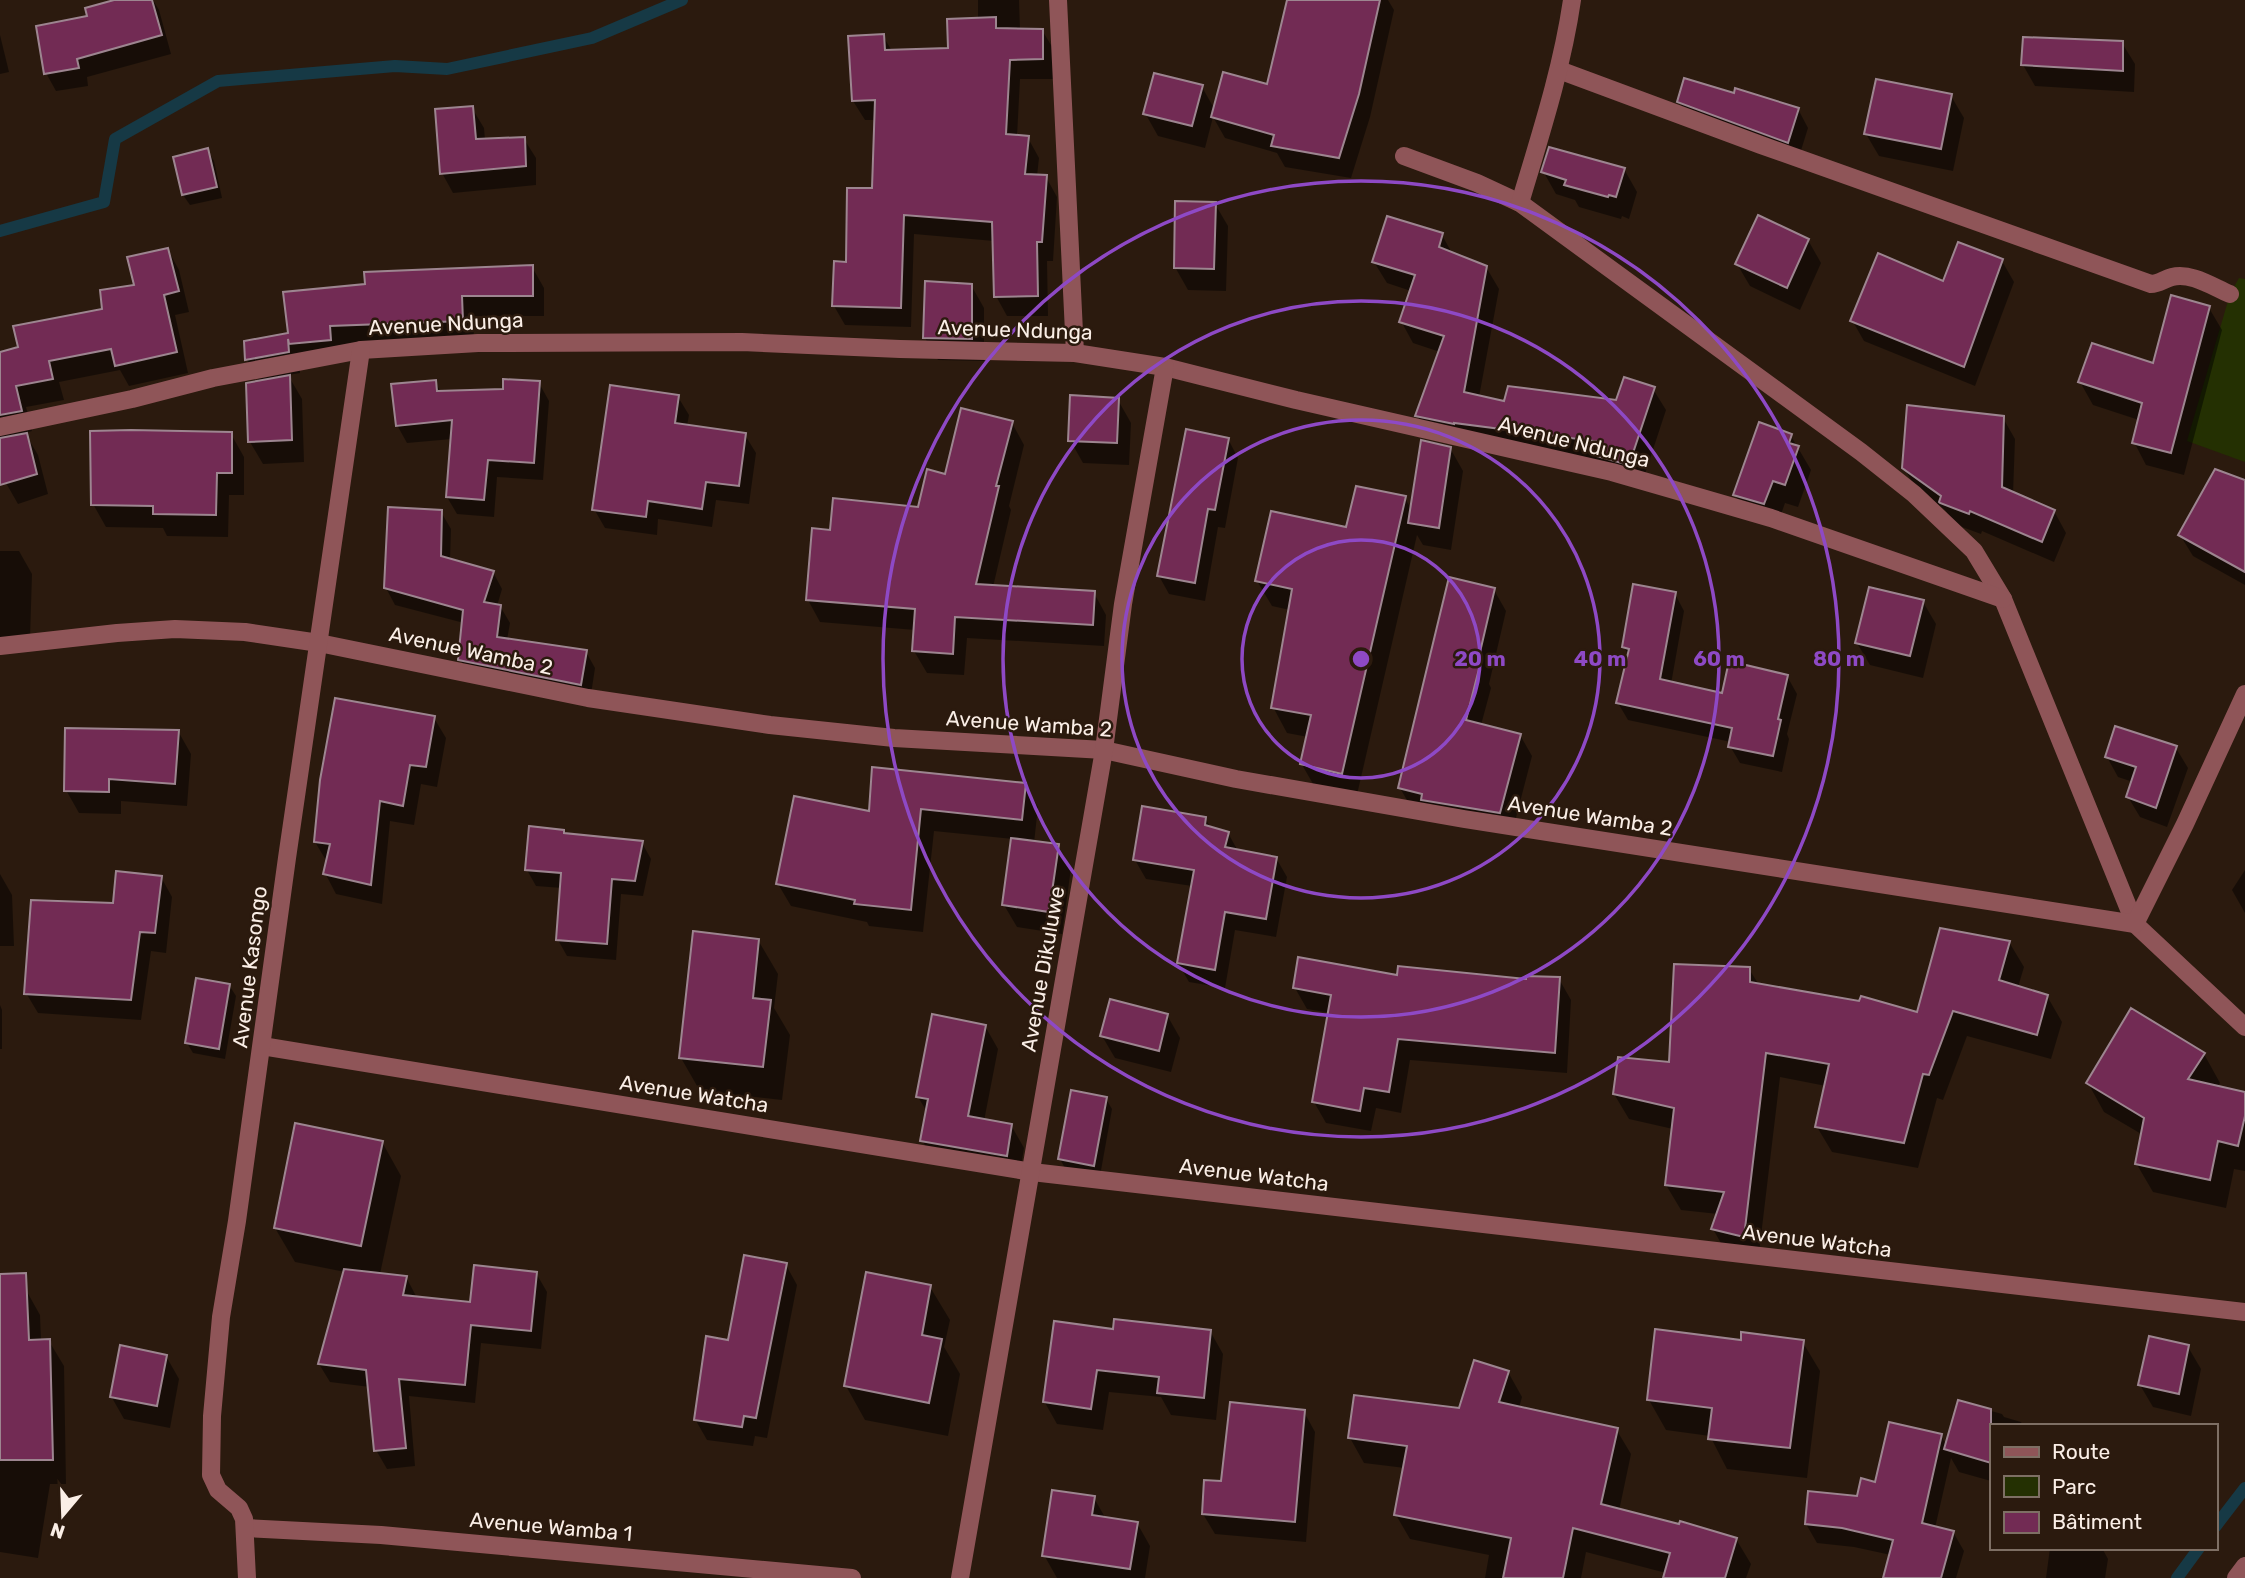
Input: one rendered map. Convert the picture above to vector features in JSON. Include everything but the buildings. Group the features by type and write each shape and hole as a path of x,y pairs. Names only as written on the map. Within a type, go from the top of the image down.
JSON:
{"street":[{"path":"1058,0 1075,353"},
{"path":"1520,203 1567,40 1573,0"},
{"path":"1559,69 1761,145 2151,284 2158,284 2171,277 2189,277 2230,294"},
{"path":"1404,156 1477,183 1520,203 1914,494 1974,551 2003,599 2135,924 2245,1027"},
{"name":"Avenue Ndunga","path":"0,428 213,378 361,351 478,343 742,342 1075,353 1165,367 1296,400 1612,472 1771,518 2003,599"},
{"name":"Avenue Kasongo","path":"247,1578 246,1528 239,1508 219,1490 211,1475 212,1416 221,1317 237,1222 361,351"},
{"name":"Avenue Dikuluwe","path":"960,1578 1104,750 1123,604 1165,367"},
{"name":"Avenue Wamba 2","path":"0,646 117,632 175,629 245,632 319,643 588,698 770,725 894,738 1104,750 1236,779 1450,817 2135,924"},
{"path":"2135,924 2245,694"},
{"name":"Avenue Watcha","path":"262,1046 1032,1172 2245,1312"},
{"name":"Avenue Wamba 1","path":"246,1528 381,1535 852,1578"},
{"path":"2236,1578 2245,1566"}],"green space":[{"path":"2239,278 2245,279 2245,462 2187,441 2230,294"}],"waterway":[{"path":"0,231 104,202 115,139 218,81 395,66 447,69 592,38 682,0"},
{"path":"2217,1524 2245,1488"},
{"path":"2177,1578 2198,1550"}]}
